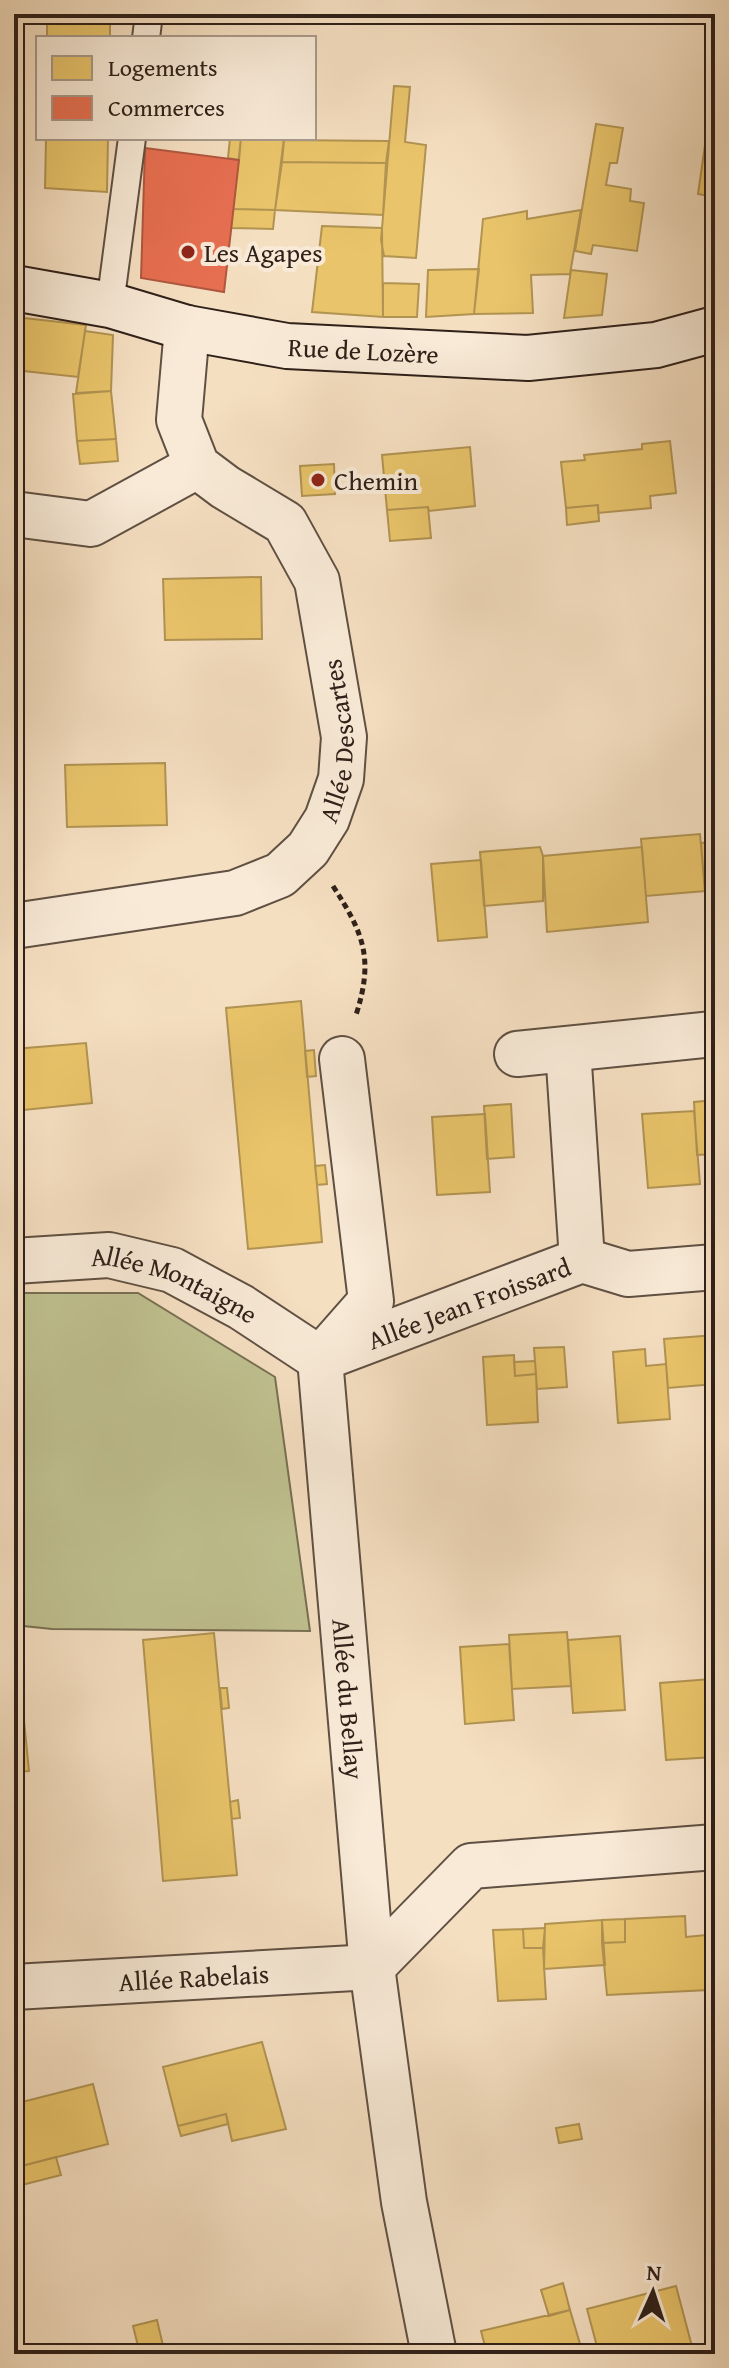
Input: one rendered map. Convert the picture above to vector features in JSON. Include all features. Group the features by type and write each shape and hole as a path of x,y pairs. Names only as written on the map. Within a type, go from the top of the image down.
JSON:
{"street":[{"name":"Rue de Lozère","path":"14,288 110,305 187,328 287,346 528,358 656,345 715,329"},
{"path":"14,514 91,524 197,466 179,420 187,328"},
{"name":"Allée Descartes","path":"14,926 235,893 280,875 308,849 327,819 341,779 344,737 317,581 285,523 225,487 197,466"},
{"path":"517,1054 713,1034"},
{"path":"568,1049 582,1260"},
{"path":"320,1359 371,1301 342,1059"},
{"name":"Allée Montaigne","path":"14,1261 109,1255 172,1270 241,1307 320,1359"},
{"name":"Allée Jean Froissard","path":"320,1359 582,1260 628,1274 715,1267"},
{"name":"Allée du Bellay","path":"320,1359 372,1967 404,2202 434,2354"},
{"path":"372,1967 471,1866 715,1847"},
{"name":"Allée Rabelais","path":"14,1987 372,1967"}],"lane":[{"path":"146,36 149,14"},
{"path":"110,305 132,140"}],"path":[{"path":"308,849 357,928 367,961 364,989 342,1059"}],"green space":[{"path":"14,1293 138,1293 275,1377 310,1631 52,1629 14,1625"}],"building: Logements":[{"path":"47,14 110,14 110,36 47,36"},
{"path":"394,86 410,87 405,142 426,145 416,258 384,256 381,240"},
{"path":"596,124 623,128 617,163 610,163 606,185 631,189 630,201 644,203 637,251 593,245 591,254 575,251"},
{"path":"708,124 715,125 715,197 698,194"},
{"path":"46,140 108,140 107,192 45,188"},
{"path":"230,140 241,140 239,160 228,158"},
{"path":"241,140 284,140 275,210 233,209"},
{"path":"284,140 389,141 386,163 282,162"},
{"path":"282,162 386,163 383,215 275,210"},
{"path":"233,209 275,210 273,229 231,228"},
{"path":"581,210 570,274 531,275 533,313 474,314 483,219 527,211 527,219"},
{"path":"322,226 382,228 383,317 312,312"},
{"path":"479,269 474,314 426,317 428,270"},
{"path":"571,270 607,274 602,315 564,318"},
{"path":"383,283 419,284 417,317 383,317"},
{"path":"14,317 24,318 15,370 14,370"},
{"path":"24,318 86,325 78,377 15,370"},
{"path":"85,331 113,335 111,391 76,393"},
{"path":"111,391 116,439 77,441 73,394"},
{"path":"116,439 118,461 80,464 77,441"},
{"path":"670,441 676,493 650,496 651,508 598,513 598,505 566,508 561,462 585,460 584,455 642,449 642,444"},
{"path":"470,447 475,506 429,511 428,507 387,510 382,455"},
{"name":"Chemin","path":"334,464 335,494 302,496 300,466"},
{"path":"598,505 599,521 567,525 566,508"},
{"path":"428,507 431,538 390,541 387,510"},
{"path":"261,577 262,639 165,640 163,579"},
{"path":"165,763 167,825 67,827 65,765"},
{"path":"700,834 705,891 646,896 641,839"},
{"path":"715,842 715,918 707,918 701,843"},
{"path":"540,847 543,856 543,901 484,906 480,852"},
{"path":"642,847 648,922 547,932 543,856"},
{"path":"481,860 487,937 438,941 431,864"},
{"path":"301,1001 322,1242 248,1249 226,1008"},
{"path":"86,1043 92,1103 14,1111 14,1049"},
{"path":"314,1050 316,1076 307,1077 305,1051"},
{"path":"715,1100 715,1154 697,1155 694,1102"},
{"path":"511,1104 514,1157 487,1159 484,1106"},
{"path":"694,1111 700,1184 648,1188 642,1114"},
{"path":"485,1114 490,1192 437,1195 432,1117"},
{"path":"325,1165 327,1184 317,1185 315,1166"},
{"path":"715,1335 715,1384 668,1388 664,1339"},
{"path":"564,1347 567,1387 537,1389 534,1348"},
{"path":"645,1349 646,1366 666,1364 670,1419 618,1423 613,1352"},
{"path":"514,1355 515,1376 536,1374 538,1422 487,1425 483,1357"},
{"path":"535,1361 536,1374 515,1376 514,1362"},
{"path":"715,1627 715,1653 709,1654 705,1629"},
{"path":"567,1632 571,1686 512,1689 509,1635"},
{"path":"214,1633 237,1875 163,1881 143,1640"},
{"path":"620,1636 625,1710 573,1713 568,1640"},
{"path":"509,1644 514,1720 465,1724 460,1647"},
{"path":"715,1670 715,1728 711,1671"},
{"path":"711,1679 715,1757 666,1760 660,1683"},
{"path":"220,1688 227,1688 229,1708 222,1709"},
{"path":"23,1710 29,1771 14,1772 14,1711"},
{"path":"238,1800 240,1818 232,1819 230,1802"},
{"path":"715,1912 715,1955 708,1955 705,1913"},
{"path":"685,1916 686,1937 706,1935 709,1990 607,1995 602,1943 625,1942 625,1919"},
{"path":"625,1919 625,1942 602,1943 602,1920"},
{"path":"602,1920 605,1965 544,1969 545,1924"},
{"path":"545,1928 543,1948 524,1948 523,1929"},
{"path":"523,1929 524,1948 543,1948 546,1999 498,2001 493,1930"},
{"path":"262,2042 286,2129 232,2141 226,2114 178,2126 163,2067"},
{"path":"93,2084 108,2144 14,2168 14,2104"},
{"path":"226,2114 228,2124 181,2136 178,2126"},
{"path":"579,2124 582,2139 559,2143 556,2128"},
{"path":"56,2157 61,2175 14,2187 14,2168"},
{"path":"563,2283 570,2310 549,2316 541,2290"},
{"path":"676,2286 694,2354 599,2354 587,2309"},
{"path":"570,2310 583,2354 487,2354 481,2331"},
{"path":"157,2320 165,2354 140,2354 133,2326"}],"building: Commerces":[{"path":"145,148 239,160 224,292 141,278"}],"place":[{"name":"Les Agapes","path":"188,252"},
{"name":"Chemin","path":"318,480"}]}
